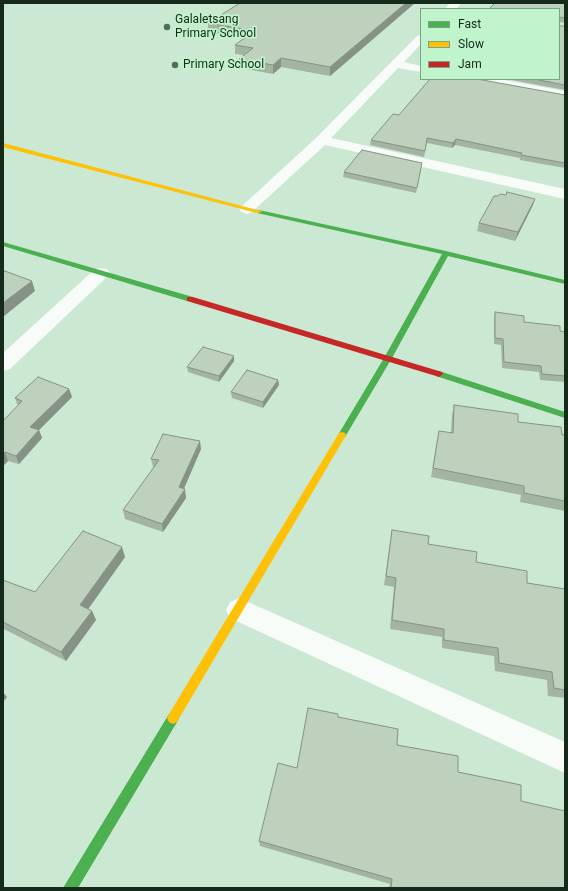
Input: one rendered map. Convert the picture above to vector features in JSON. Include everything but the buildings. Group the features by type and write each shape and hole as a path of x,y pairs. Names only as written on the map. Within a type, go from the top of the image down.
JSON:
{"street":[{"path":"247,209 322,140 420,39"},
{"path":"396,64 420,68"},
{"path":"483,80 565,95"},
{"path":"322,140 565,194"},
{"path":"3,145 247,209 446,253 565,282"},
{"path":"3,244 388,358 565,415"},
{"path":"70,888 239,610 388,358 446,253"},
{"path":"3,364 101,273"},
{"path":"239,610 565,758"}],"traffic: fast":[{"path":"259,212 446,253 565,282"},
{"path":"3,244 190,299"},
{"path":"342,435 388,358 446,253"},
{"path":"439,374 565,415"},
{"path":"70,888 173,718"}],"traffic: slow":[{"path":"3,145 259,212"},
{"path":"173,718 342,435"}],"traffic: jam":[{"path":"190,299 439,374"}],"place":[{"name":"Galaletsang Primary School","path":"167,27"},
{"name":"Primary School","path":"175,65"}]}
